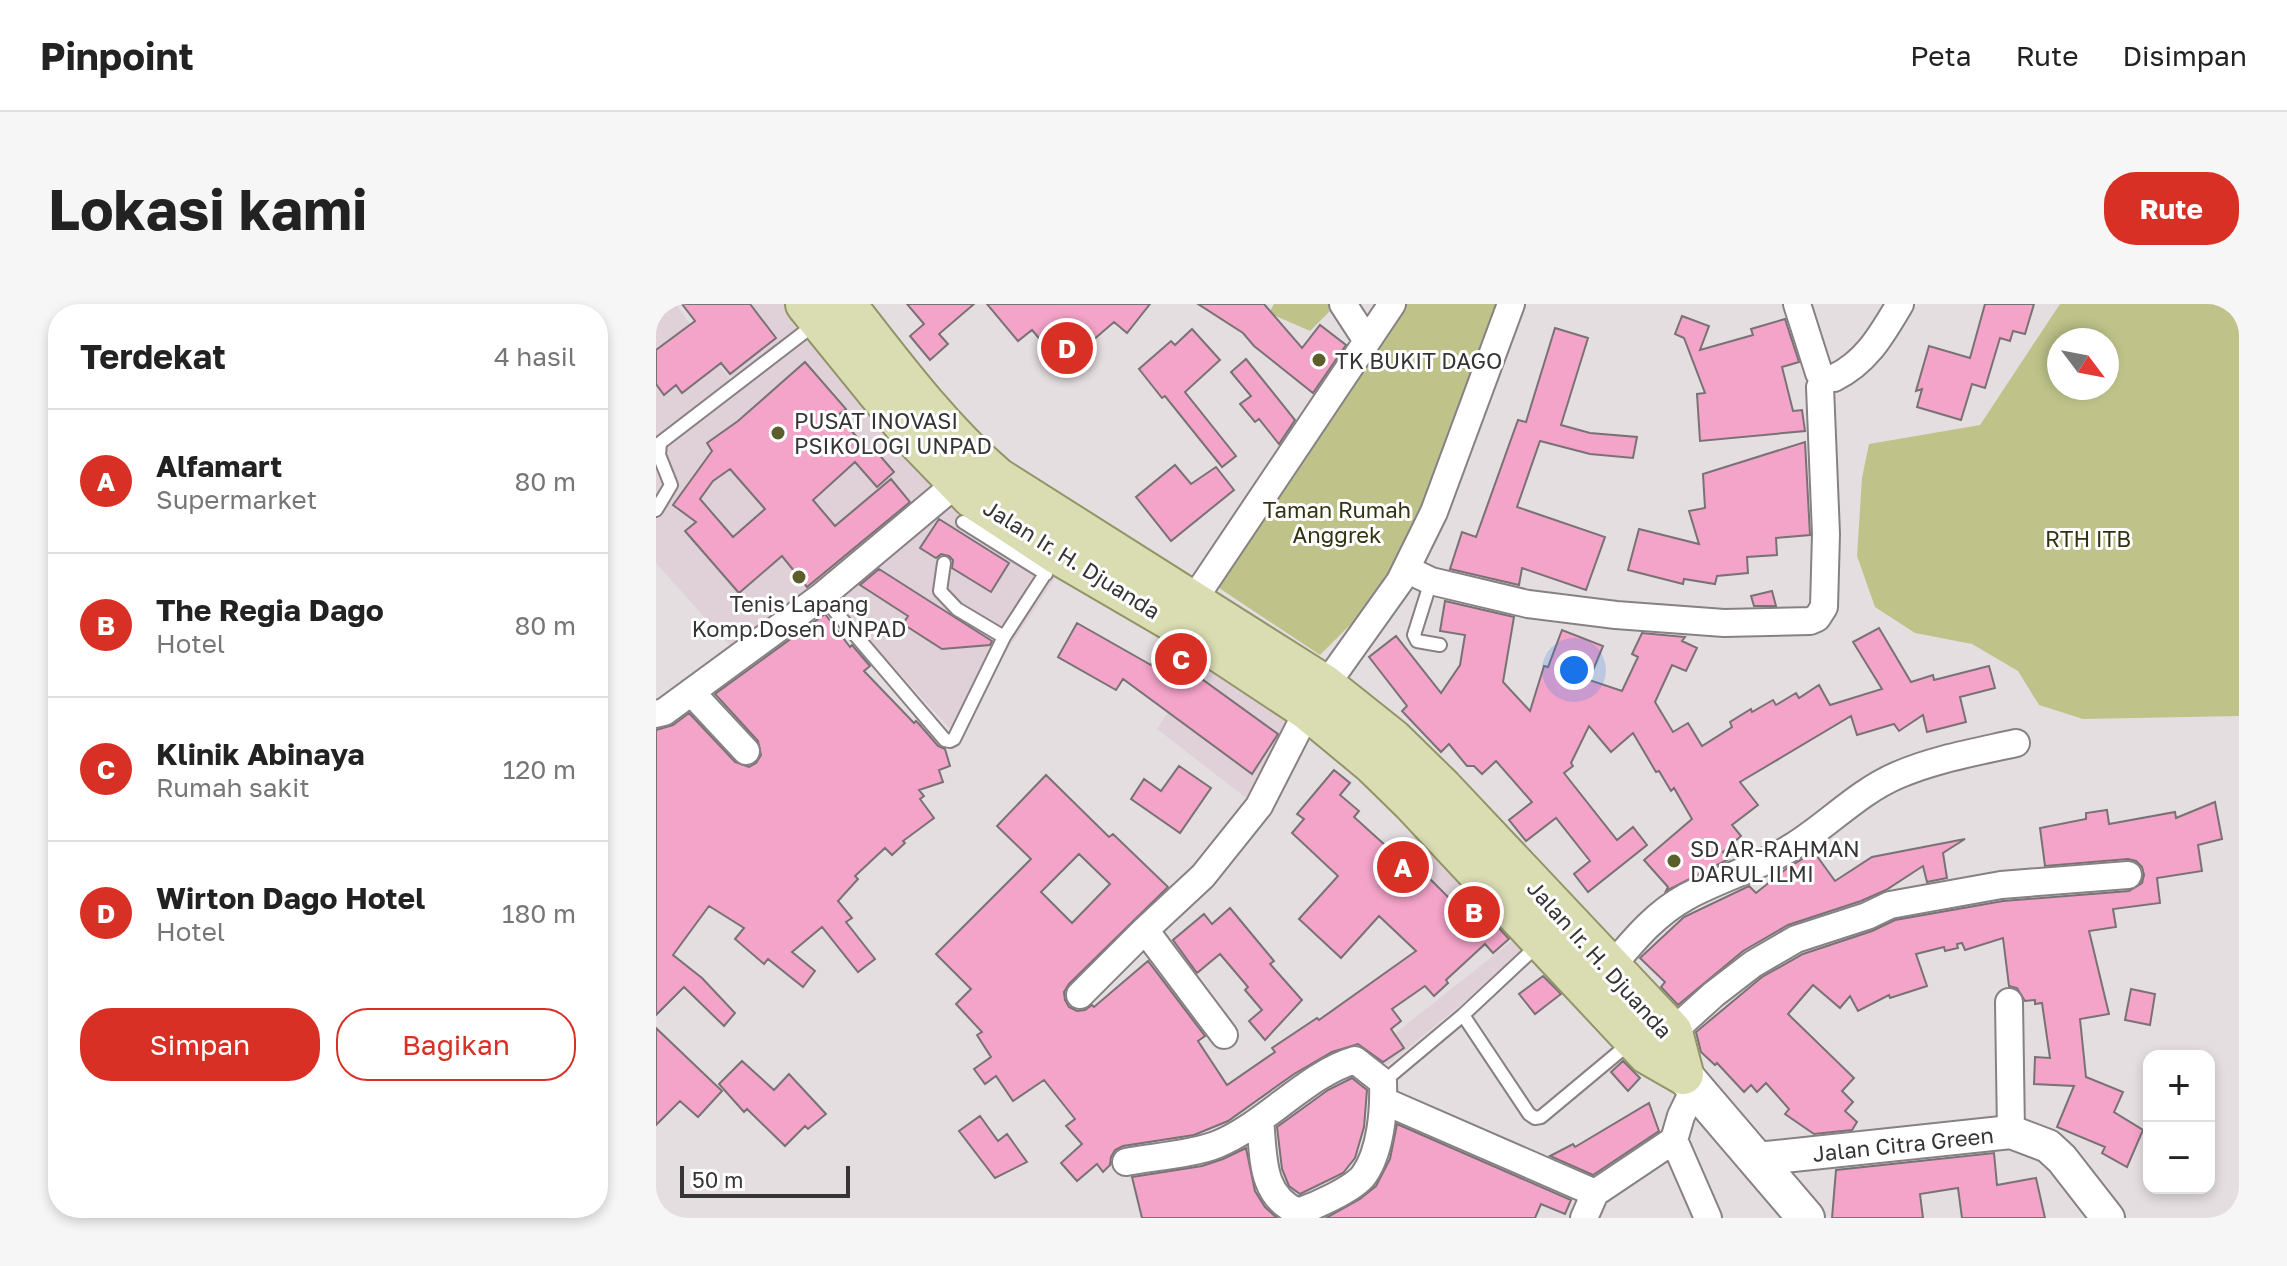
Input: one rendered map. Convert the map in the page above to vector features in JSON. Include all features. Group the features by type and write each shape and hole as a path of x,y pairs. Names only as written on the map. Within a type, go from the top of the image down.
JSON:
{"main road":[{"name":"Jalan Ir. H. Djuanda","path":"823,309 963,509 1052,564 1185,613"},
{"name":"Jalan Ir. H. Djuanda","path":"823,309 920,399 978,462 997,478 1185,613 1415,760 1611,967 1654,1036"},
{"name":"Jalan Ir. H. Djuanda","path":"1316,698 1372,763 1542,941 1654,1036"},
{"name":"Jalan Ir. H. Djuanda","path":"1654,1036 1648,1054 1689,1081 1806,1218"}],"street":[{"path":"1343,304 1367,341"},
{"path":"1185,613 1392,304"},
{"path":"1080,995 1203,876 1259,806 1316,698 1406,569 1434,512 1511,304"},
{"path":"1406,569 1431,581 1528,604 1616,615 1724,623 1799,623 1817,618 1824,607 1826,544 1824,379 1797,304"},
{"path":"1824,379 1848,371 1871,351 1900,304"},
{"path":"656,714 664,712 822,596 963,509"},
{"path":"691,692 746,751"},
{"path":"1611,967 1646,925 1669,907 1791,848 1860,797 1896,776 1941,761 2016,743"},
{"path":"1654,1036 1753,964 1796,939 1867,916 1890,905 2001,885 2128,875"},
{"path":"1145,930 1224,1035"},
{"path":"2009,1002 2011,1132"},
{"path":"1126,1162 1216,1145 1260,1120 1338,1065 1355,1060 1383,1092 1595,1193"},
{"path":"1689,1081 1674,1140 1708,1218"},
{"path":"1260,1120 1269,1185 1281,1203 1298,1212 1310,1213 1363,1176 1380,1132 1383,1092"},
{"name":"Jalan Citra Green","path":"1757,1159 2011,1132 2048,1146 2062,1159 2108,1218"},
{"path":"1584,1218 1595,1193 1674,1140"}],"lane":[{"path":"656,510 671,485 659,455 660,443 823,309"},
{"path":"944,563 940,591 957,609 1004,637"},
{"path":"822,596 945,740 950,741 954,739 1004,637 1052,564"},
{"path":"1431,581 1414,635 1417,641 1440,645"},
{"path":"1383,1092 1542,941"},
{"path":"1463,1015 1529,1114 1535,1118 1541,1117 1654,1036"}],"shaded area":[{"name":"PUSAT INOVASI PSIKOLOGI UNPAD","path":"656,304 682,304 678,307 730,379 732,377 705,342 747,304 792,304 944,487 738,655 656,563"},
{"path":"955,497 1063,566 953,732 833,601"},
{"path":"1206,654 1299,713 1254,804 1157,729"},
{"path":"1419,831 1479,888 1418,953 1358,896"},
{"path":"1523,932 1538,942 1381,1070 1363,1059"}],"green space":[{"path":"1274,304 1335,306 1310,331 1269,313"},
{"name":"Taman Rumah Anggrek","path":"1396,304 1504,304 1426,511 1397,560 1352,623 1320,655 1210,582"},
{"name":"RTH ITB","path":"2060,304 2239,304 2239,716 2083,719 2039,705 2018,671 1972,644 1915,633 1875,607 1857,556 1862,478 1869,444 1980,425"}],"building":[{"path":"682,304 750,304 776,338 730,374 721,363 682,393 676,385 664,395 656,384 656,350 695,321"},
{"path":"907,304 974,304 939,334 948,344 930,360 910,336 924,324"},
{"path":"987,304 1150,304 1127,333 1114,322 1063,366 1032,330 1018,341"},
{"path":"1198,304 1264,304 1302,348 1320,325 1346,345 1313,393 1254,346 1243,333"},
{"path":"1985,304 2034,304 2025,334 2013,331 2010,341 2000,338 1985,388 1972,384 1961,420 1917,407 1922,389 1916,391 1929,346 1970,358"},
{"path":"1682,316 1709,326 1700,350 1753,335 1751,329 1785,319 1799,362 1782,367 1793,411 1802,410 1805,431 1700,441 1697,394 1705,393 1684,338 1675,334"},
{"path":"1555,328 1588,338 1561,425 1590,433 1637,437 1633,458 1590,454 1540,441 1517,507 1605,537 1586,590 1522,568 1519,585 1450,569 1462,532 1476,537 1518,420 1526,422"},
{"path":"1192,329 1220,360 1185,392 1236,456 1222,467 1139,369 1171,341 1175,345"},
{"path":"1246,359 1295,420 1279,444 1259,419 1255,422 1240,404 1251,396 1231,372"},
{"path":"805,362 846,409 838,415 872,455 876,451 894,472 877,487 855,462 813,500 835,526 891,479 910,502 807,587 782,556 739,593 685,531 696,522 673,505 712,451 707,443 738,421","holes":["730,469 765,509 733,537 700,499 713,481"]},
{"path":"1805,442 1810,535 1776,538 1777,555 1747,557 1748,573 1717,576 1715,584 1684,579 1683,584 1628,570 1639,529 1699,544 1689,511 1705,508 1703,474"},
{"path":"1175,465 1191,484 1216,467 1234,490 1171,541 1136,497"},
{"path":"939,519 1009,563 991,592 952,568 953,560 949,556 941,554 936,558 920,548"},
{"path":"879,569 992,641 990,645 942,649 903,624 908,616 860,585"},
{"path":"1772,591 1776,606 1754,606 1751,596"},
{"path":"1445,601 1514,617 1503,682 1530,711 1544,666 1548,667 1562,630 1603,646 1589,680 1622,691 1638,657 1632,654 1642,633 1685,637 1682,641 1697,648 1686,671 1672,665 1655,702 1673,732 1688,723 1702,746 1732,727 1730,722 1751,709 1752,712 1773,700 1776,705 1796,693 1799,698 1819,685 1830,705 1882,689 1853,642 1879,628 1911,682 1933,675 1934,680 1989,666 1995,688 1960,697 1966,722 1927,732 1923,715 1899,731 1894,724 1857,735 1851,716 1740,782 1758,805 1732,825 1741,836 1723,852 1729,859 1666,891 1668,887 1644,860 1692,819 1674,788 1671,791 1659,771 1656,772 1633,733 1611,752 1589,726 1571,763 1573,766 1564,773 1617,840 1633,827 1647,845 1588,892 1574,874 1590,861 1556,818 1526,841 1509,820 1532,802 1496,761 1482,774 1474,766 1467,766 1449,744 1441,752 1402,711 1407,706 1369,657 1396,636 1441,693 1460,665 1465,635 1440,631"},
{"path":"825,614 850,647 852,645 870,666 864,671 914,723 916,721 938,746 945,749 950,766 939,770 943,782 919,790 924,796 920,799 934,818 903,841 905,843 892,855 885,848 855,876 858,879 838,901 852,918 846,922 875,959 858,972 822,927 792,952 815,971 803,987 768,959 764,964 735,939 744,928 709,906 673,955 702,978 735,1013 724,1026 684,987 656,1015 656,730 673,725 689,713 735,762 749,767 756,763 761,755 758,741 715,694"},
{"path":"1077,623 1151,665 1162,652 1197,680 1199,677 1278,734 1252,774 1123,679 1116,690 1058,657"},
{"path":"1179,766 1211,788 1180,833 1131,799 1144,779 1161,791"},
{"path":"1334,770 1350,783 1340,795 1359,811 1354,817 1396,855 1401,850 1462,911 1474,901 1509,939 1493,953 1485,944 1446,980 1448,983 1434,996 1425,986 1392,1009 1401,1021 1391,1029 1404,1048 1383,1062 1358,1044 1332,1052 1294,1074 1228,1121 1194,1135 1123,1146 1115,1150 1110,1165 1103,1172 1097,1164 1077,1181 1061,1163 1082,1144 1066,1126 1075,1119 1044,1080 1013,1101 996,1076 985,1084 974,1069 991,1057 977,1035 982,1032 956,1004 971,989 936,954 1031,859 997,826 1046,775 1109,837 1113,834 1168,887 1069,984 1064,992 1065,1000 1069,1007 1077,1011 1092,1005 1094,1007 1148,961 1205,1036 1198,1041 1227,1085 1275,1052 1272,1048 1317,1018 1319,1020 1416,951 1379,916 1341,958 1299,919 1338,876 1292,833 1304,819 1297,814","holes":["1079,854 1110,884 1072,923 1041,892"]},
{"path":"2215,802 2222,839 2198,845 2202,871 2157,878 2160,903 2113,909 2116,927 2089,931 2109,1014 2080,1019 2086,1077 2123,1092 2114,1112 2143,1130 2127,1167 2102,1153 2105,1147 2057,1127 2074,1086 2034,1084 2035,1057 2050,1058 2042,1003 2025,1001 2017,988 2009,986 2003,938 1965,950 1962,943 1957,944 1958,948 1945,951 1944,947 1916,954 1927,986 1890,998 1889,995 1858,1011 1850,996 1840,1008 1813,985 1788,1014 1854,1078 1842,1091 1853,1102 1845,1111 1857,1122 1852,1130 1814,1134 1785,1114 1789,1109 1766,1083 1757,1092 1751,1085 1744,1092 1717,1063 1715,1065 1701,1052 1696,1032 1762,977 1803,954 1895,920 2003,901 2129,891 2142,883 2142,867 2128,859 2045,866 2040,828 2086,819 2086,813 2107,810 2109,824 2175,812 2176,818"},
{"path":"1965,839 1943,853 1947,878 1927,882 1923,866 1886,890 1861,901 1788,925 1743,951 1678,1005 1661,987 1665,982 1640,958 1684,917 1749,886 1756,893 1814,852 1835,881 1872,857"},
{"path":"1230,908 1274,961 1270,964 1302,1000 1265,1040 1249,1021 1262,1010 1245,990 1248,987 1220,954 1197,973 1173,940 1204,914 1212,924"},
{"path":"1543,976 1561,994 1535,1014 1519,994"},
{"path":"2131,989 2155,994 2150,1025 2125,1020"},
{"path":"656,1028 722,1091 698,1117 680,1101 656,1125"},
{"path":"742,1061 774,1090 789,1074 826,1114 808,1129 805,1126 785,1146 747,1109 744,1112 719,1084"},
{"path":"1623,1061 1640,1078 1628,1091 1611,1072"},
{"path":"1352,1078 1367,1090 1364,1127 1355,1158 1343,1173 1300,1194 1289,1186 1282,1169 1277,1127 1328,1090"},
{"path":"1649,1103 1659,1131 1593,1175 1550,1156 1573,1144 1575,1147"},
{"path":"980,1116 998,1141 1007,1134 1027,1162 995,1178 959,1131"},
{"path":"1397,1124 1571,1200 1565,1214 1541,1204 1535,1218 1326,1218 1376,1186 1390,1159"},
{"path":"1246,1148 1255,1191 1277,1218 1142,1218 1132,1177 1202,1166"},
{"path":"1994,1153 1997,1185 2036,1178 2045,1218 1962,1218 1958,1188 1920,1194 1923,1218 1832,1218 1836,1170"}],"place":[{"name":"Wirton Dago Hotel","path":"1067,348"},
{"name":"TK BUKIT DAGO","path":"1319,360"},
{"name":"PUSAT INOVASI PSIKOLOGI UNPAD","path":"778,433"},
{"name":"Tenis Lapang Komp.Dosen UNPAD","path":"799,577"},
{"name":"Klinik Abinaya","path":"1181,659"},
{"name":"SD AR-RAHMAN DARUL ILMI","path":"1674,861"},
{"name":"Alfamart","path":"1403,867"},
{"name":"The Regia Dago","path":"1474,912"}]}
